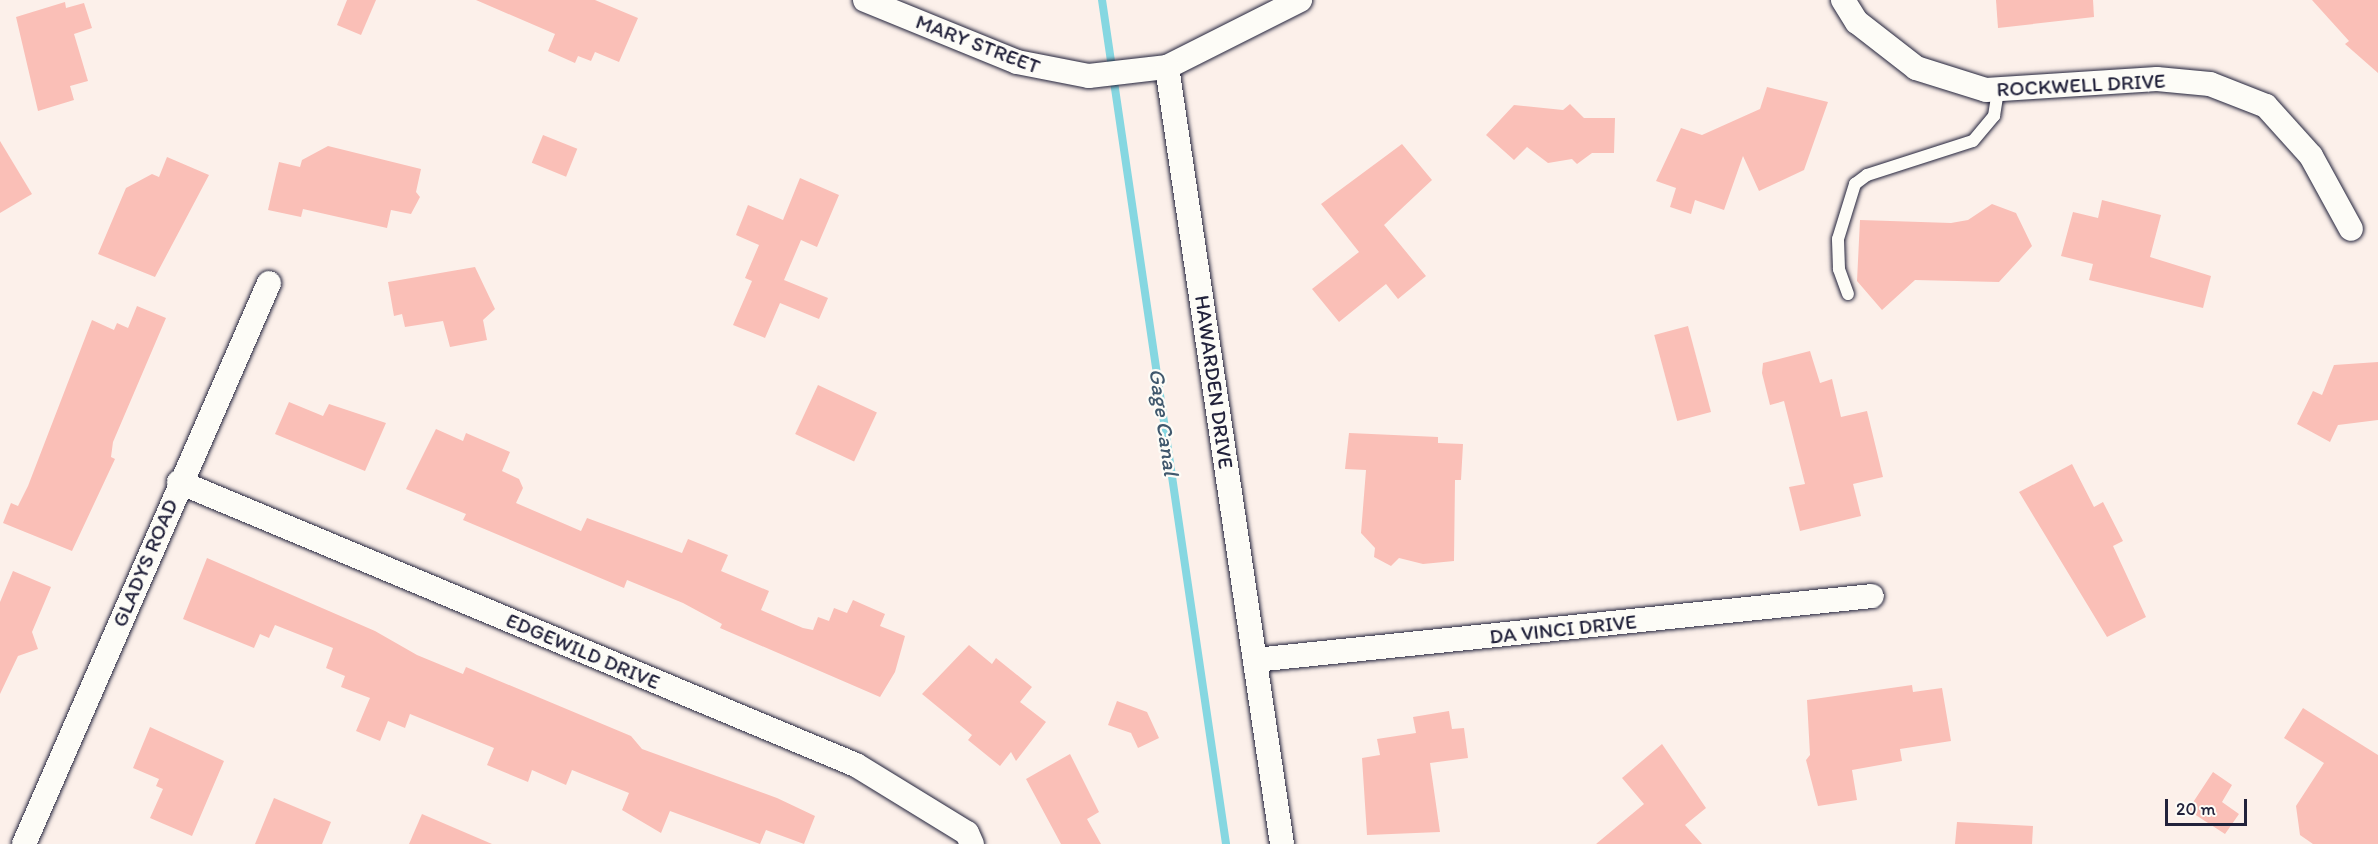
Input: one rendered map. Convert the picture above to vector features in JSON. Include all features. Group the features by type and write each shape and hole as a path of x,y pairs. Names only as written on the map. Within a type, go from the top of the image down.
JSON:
{"street":[{"name":"MARY STREET","path":"864,0 1017,62 1089,76 1167,67"},
{"path":"1167,67 1300,0"},
{"name":"ROCKWELL DRIVE","path":"1844,0 1857,22 1916,68 1998,90 2157,79 2210,84 2266,106 2311,156 2351,229"},
{"name":"HAWARDEN DRIVE","path":"1167,67 1282,844"},
{"name":"GLADYS ROAD","path":"24,844 179,482 269,283"},
{"name":"EDGEWILD DRIVE","path":"179,482 856,765 966,833 972,844"},
{"name":"DA VINCI DRIVE","path":"1255,660 1872,596"}],"lane":[{"path":"1848,294 1839,269 1838,239 1855,184 1868,175 1973,141 1994,116 1998,90"}],"building":[{"path":"347,0 376,0 361,35 337,25"},
{"path":"476,0 595,0 638,18 619,62 595,52 591,61 578,56 575,63 548,51 555,34"},
{"path":"1996,0 2093,0 2094,17 1998,28"},
{"path":"2312,0 2378,0 2378,73 2345,44 2349,41"},
{"path":"65,2 66,8 84,3 92,28 74,34 88,81 70,86 74,100 38,111 16,17"},
{"path":"1767,87 1828,102 1804,170 1759,191 1743,156 1724,210 1695,200 1691,214 1670,207 1676,188 1656,181 1681,128 1702,135 1760,109"},
{"path":"1570,104 1584,118 1615,118 1614,153 1592,153 1577,164 1572,159 1548,163 1527,147 1514,160 1486,135 1514,105 1563,110"},
{"path":"543,135 577,149 566,177 532,163"},
{"path":"0,141 32,194 0,213"},
{"path":"1402,144 1432,180 1384,225 1426,276 1398,299 1386,284 1339,322 1312,289 1359,252 1321,204"},
{"path":"328,146 421,169 416,192 420,197 411,214 391,210 387,228 303,209 301,217 268,210 279,162 300,167 302,160"},
{"path":"167,157 209,175 155,277 98,254 126,188 152,174 159,177"},
{"path":"800,178 839,195 817,247 801,240 784,280 828,298 819,319 780,303 765,338 733,325 752,281 745,278 759,245 736,235 748,205 783,220"},
{"path":"2102,200 2161,215 2150,257 2211,276 2203,308 2089,280 2093,264 2061,256 2073,212 2098,218"},
{"path":"1992,204 2016,213 2032,246 1999,282 1915,280 1882,310 1857,281 1860,220 1951,223 1968,220"},
{"path":"475,267 495,309 483,320 487,340 450,347 443,321 405,327 402,314 394,316 388,282"},
{"path":"137,306 166,318 113,442 111,457 115,459 72,551 3,523 11,503 18,506 28,486 92,320 114,330 117,323 128,328"},
{"path":"1688,326 1711,412 1677,421 1654,335"},
{"path":"1810,351 1820,383 1832,379 1841,417 1867,411 1883,477 1853,484 1861,516 1800,531 1789,487 1805,484 1784,401 1770,405 1762,373 1763,363"},
{"path":"2378,362 2378,420 2338,425 2330,442 2297,424 2313,391 2322,395 2334,365"},
{"path":"818,385 877,412 854,461 795,434"},
{"path":"289,402 323,416 329,404 386,423 365,471 275,434"},
{"path":"436,429 463,441 466,433 510,452 502,471 519,479 523,488 516,503 581,531 587,518 682,553 688,539 728,555 721,571 769,591 761,610 803,628 813,630 818,617 829,621 834,608 847,613 853,600 885,614 880,626 905,636 895,672 880,697 720,628 722,624 683,603 627,580 624,588 463,520 466,514 406,489"},
{"path":"1349,433 1438,437 1438,443 1463,444 1461,480 1455,480 1454,561 1423,564 1399,558 1391,566 1374,557 1375,548 1361,533 1366,470 1345,469"},
{"path":"2072,464 2094,507 2103,502 2123,541 2113,546 2146,617 2107,637 2019,492"},
{"path":"207,558 375,631 417,655 463,674 466,667 631,736 642,749 777,798 815,816 804,844 766,830 760,844 670,811 661,833 622,810 629,793 572,770 566,785 532,770 528,782 487,765 494,748 410,714 405,728 388,721 380,741 356,731 370,698 341,687 345,676 326,668 333,648 275,625 269,638 260,634 254,648 183,619"},
{"path":"13,571 51,587 32,632 38,649 18,656 0,694 0,602"},
{"path":"969,645 992,664 996,658 1032,687 1020,702 1046,722 1016,761 1011,752 1000,766 968,740 972,735 922,694"},
{"path":"1912,685 1913,692 1942,688 1951,741 1900,749 1902,761 1852,770 1857,800 1818,806 1806,760 1810,755 1807,700"},
{"path":"1117,701 1147,712 1159,738 1138,748 1131,733 1108,725"},
{"path":"2303,708 2378,755 2378,844 2313,844 2300,835 2296,806 2324,763 2284,738"},
{"path":"1449,711 1452,729 1464,728 1468,758 1430,763 1440,832 1367,835 1362,758 1380,755 1377,739 1416,733 1413,717"},
{"path":"150,727 224,761 192,836 150,818 163,789 156,786 159,779 133,768"},
{"path":"1662,744 1706,808 1685,825 1702,844 1596,844 1644,804 1622,778"},
{"path":"1070,754 1099,812 1087,819 1101,844 1061,844 1026,779"},
{"path":"2213,772 2232,785 2222,802 2239,814 2225,834 2188,810"},
{"path":"274,798 331,822 322,844 255,844"},
{"path":"422,814 492,844 409,844"},
{"path":"1957,822 2033,826 2032,844 1955,844"}],"waterway":[{"name":"Gage Canal","path":"1102,0 1226,844"}]}
